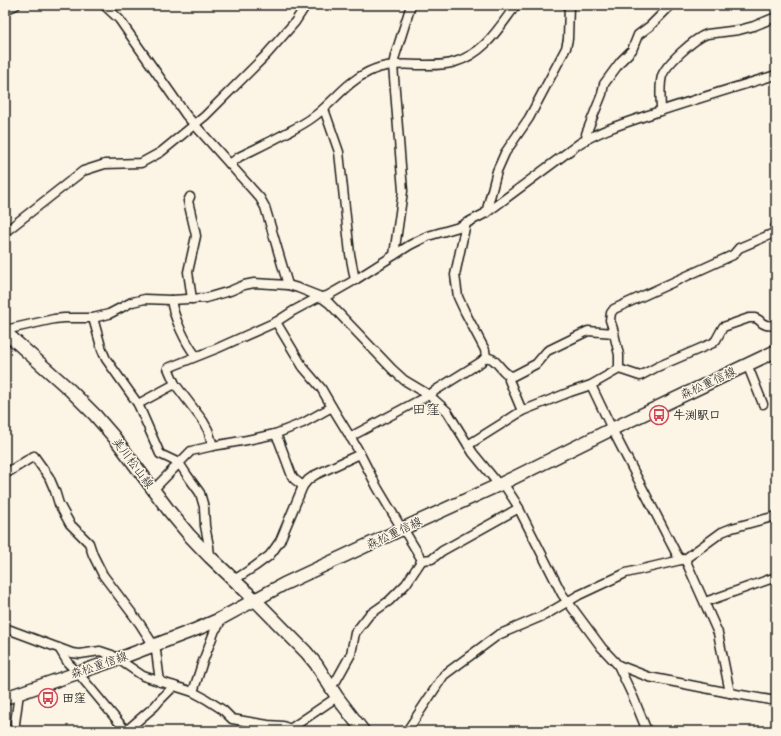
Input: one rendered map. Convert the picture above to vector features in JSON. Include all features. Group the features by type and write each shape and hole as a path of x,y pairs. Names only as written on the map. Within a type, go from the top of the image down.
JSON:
{"main road":[{"name":"美川松山線","path":"5,331 95,414 170,512 210,557 306,652 316,664 337,698 363,731"},
{"name":"森松重信線","path":"5,698 154,646 218,620 284,584 501,484 776,350"}],"street":[{"path":"5,10 16,5"},
{"path":"104,5 119,19 186,115 251,188 265,207 288,285"},
{"path":"5,232 83,171 105,164 141,163 161,152 206,116 266,55 295,22 306,5"},
{"path":"394,255 403,191 393,65 411,5"},
{"path":"230,164 239,157 309,121 324,110 348,85 380,67 393,65 438,65 454,62 469,56 482,48 516,5"},
{"path":"486,213 497,171 505,153 529,118 566,48 568,39 568,5"},
{"path":"588,138 586,134 602,94 604,84 621,61 632,50 638,35 650,26 671,5"},
{"path":"661,111 661,81 663,74 668,66 688,46 707,34 739,30 776,17"},
{"path":"213,446 203,420 175,384 168,368 276,322 317,298 327,296 355,280 410,245 428,236 459,227 486,213 592,135 611,127 776,75"},
{"path":"324,110 339,152 350,254 355,280"},
{"path":"190,197 188,201 196,236 188,272 192,299"},
{"path":"466,223 455,276 458,297 485,350 486,357"},
{"path":"620,369 619,355 610,320 611,313 614,309 733,255 739,248 774,232 776,225"},
{"path":"5,331 54,319 93,318 109,314 132,302 146,298 171,300 217,296 244,285 254,283 288,285 321,297 329,303 404,380 429,396 447,411 473,453 491,475 501,484 519,508 562,594 602,648 618,665 634,699 646,731"},
{"path":"171,300 186,340 196,356"},
{"path":"93,318 106,359 138,404 160,454 179,463 200,493 204,507 205,526 210,557"},
{"path":"468,446 522,411 591,385 620,369 640,376 657,367 707,346 716,340 724,327 749,318 755,318 762,324 776,326"},
{"path":"276,322 303,367 321,388 402,529 422,560"},
{"path":"510,376 513,376 536,364 547,351 588,331 614,333"},
{"path":"486,357 492,359 510,376"},
{"path":"350,437 429,396 481,362 486,357"},
{"path":"747,364 763,404"},
{"path":"510,376 509,380 522,411"},
{"path":"138,404 175,384"},
{"path":"591,385 677,555 683,559 705,602 718,633 730,693"},
{"path":"153,490 191,451 275,434 304,423 332,407"},
{"path":"275,434 294,480 303,486"},
{"path":"234,580 269,556 280,541 303,486 308,480 315,475 360,454"},
{"path":"5,474 34,456 49,477 59,504 70,524 89,544 103,574 140,624 154,646 160,682"},
{"path":"422,560 432,559 442,551 519,508"},
{"path":"407,731 444,675 498,635 545,615 579,594 626,573 683,559 722,532 776,516"},
{"path":"330,686 336,682 351,654 355,633 369,615 389,601 406,584 422,560"},
{"path":"705,602 776,577"},
{"path":"193,692 204,657 215,630 220,625 218,620"},
{"path":"5,628 72,652 80,654 100,651 112,655 143,676 193,692 223,710 232,719 282,726 289,730 337,698"},
{"path":"59,648 68,663 126,731 155,706 174,686"},
{"path":"618,665 649,677 776,701"},
{"path":"14,731 19,693"}],"place":[{"name":"牛渕駅口","path":"659,415"},
{"name":"田窪","path":"48,698"}],"district":[{"name":"田窪","path":"426,409"}]}
